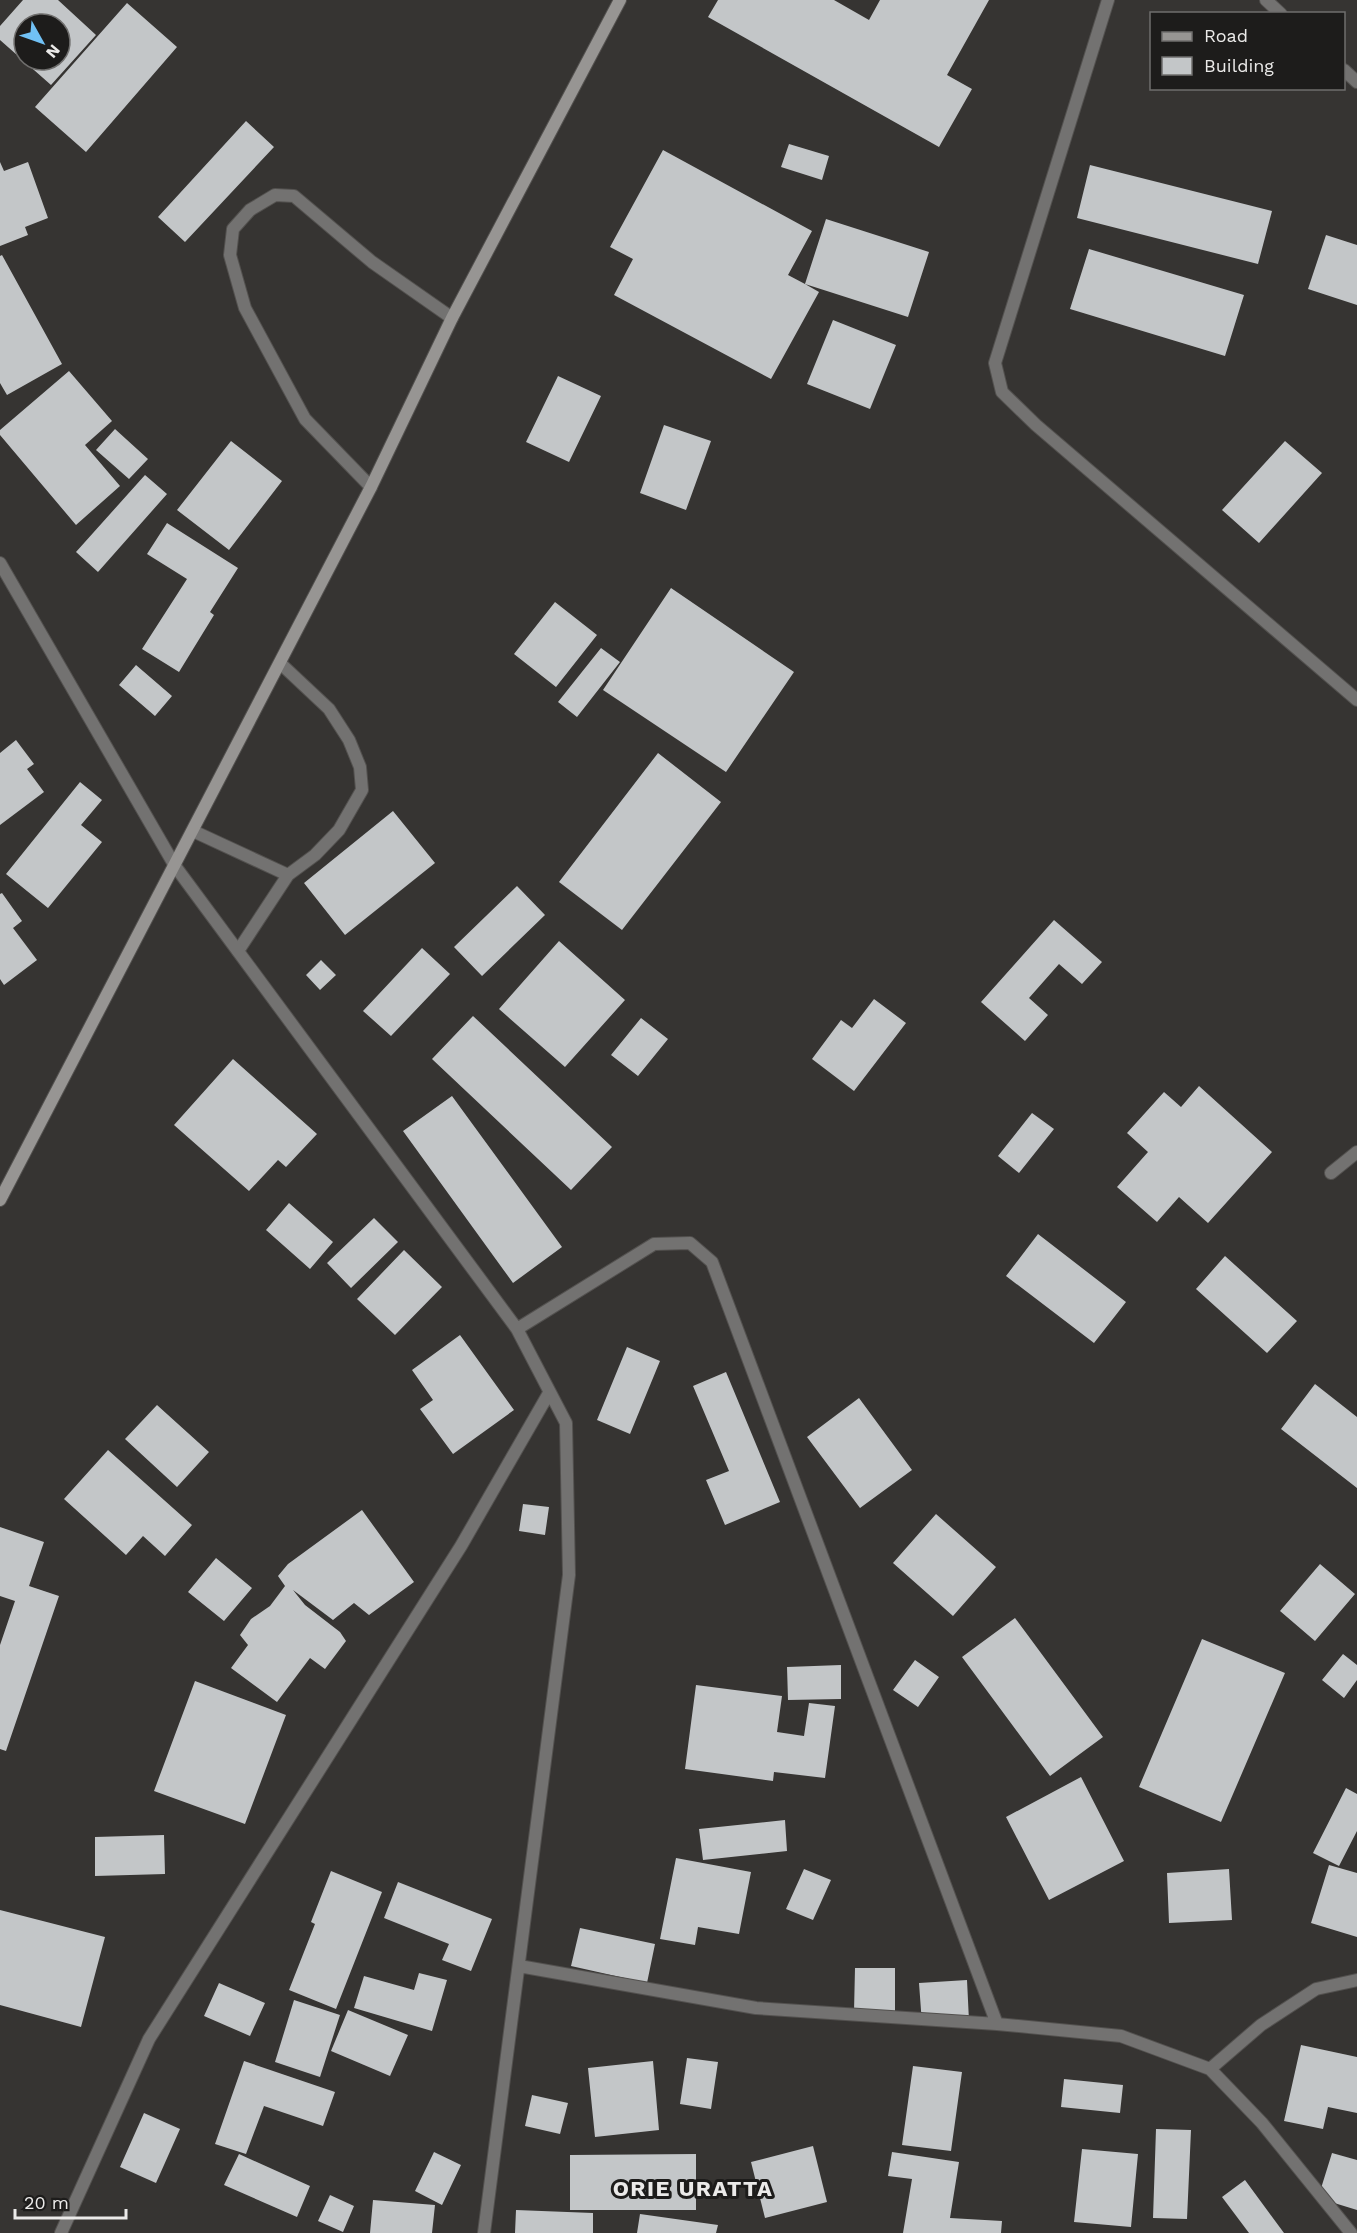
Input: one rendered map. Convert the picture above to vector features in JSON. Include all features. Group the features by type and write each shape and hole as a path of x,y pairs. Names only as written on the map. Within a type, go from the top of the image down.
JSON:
{"main road":[{"path":"0,1200 371,487 452,318 620,0"}],"street":[{"path":"1108,0 995,363 1002,393 1036,425 1357,700"},
{"path":"1266,0 1279,12"},
{"path":"1345,71 1357,82"},
{"path":"371,487 305,418 245,309 230,255 233,229 250,210 275,195 294,196 372,262 452,318"},
{"path":"0,563 175,866 517,1329 566,1423 569,1575 484,2233"},
{"path":"238,951 288,875 315,855 339,830 362,790 360,767 349,740 328,709 280,663"},
{"path":"193,831 288,875"},
{"path":"1331,1173 1357,1152"},
{"path":"517,1329 654,1244 690,1243 712,1262 997,2024"},
{"path":"61,2233 148,2039 461,1546 549,1393"},
{"path":"519,1966 756,2008 997,2024 1121,2036 1210,2069 1262,2123 1347,2229 1357,2224"},
{"path":"1210,2069 1261,2025 1316,1989 1357,1980"}],"building":[{"path":"23,0 58,0 71,12 12,12"},
{"path":"718,0 834,0 869,20 880,0 989,0 947,75 972,89 939,147 708,17"},
{"path":"127,3 177,47 86,152 35,107 66,72 72,72 72,65"},
{"path":"12,12 12,51 0,40 0,26"},
{"path":"72,13 96,35 72,62"},
{"path":"36,72 63,72 51,85"},
{"path":"246,121 274,147 185,242 158,217"},
{"path":"789,144 829,156 822,180 781,167"},
{"path":"663,150 812,231 788,275 819,292 771,379 614,295 633,259 610,247"},
{"path":"0,162 4,171 28,162 48,218 25,227 28,235 0,246"},
{"path":"1090,165 1272,211 1258,264 1077,218"},
{"path":"826,219 929,252 908,317 805,284"},
{"path":"1326,235 1357,245 1357,305 1308,289"},
{"path":"1089,249 1244,295 1225,356 1070,309"},
{"path":"2,255 62,364 7,395 0,383 0,256"},
{"path":"833,320 896,345 870,409 807,384"},
{"path":"69,371 112,421 85,445 120,486 76,525 0,435 0,430"},
{"path":"558,376 601,396 569,462 526,442"},
{"path":"664,425 711,441 686,510 640,493"},
{"path":"115,429 148,459 129,479 96,450"},
{"path":"231,441 282,481 229,550 177,510"},
{"path":"1285,441 1322,473 1259,543 1222,510"},
{"path":"145,475 167,494 98,572 76,552"},
{"path":"167,523 238,568 210,612 214,615 179,672 142,649 187,579 147,554"},
{"path":"671,588 794,672 726,772 603,690"},
{"path":"555,602 597,635 556,687 514,654"},
{"path":"601,648 620,662 577,717 558,702"},
{"path":"136,665 172,696 155,716 119,685"},
{"path":"16,740 34,764 27,769 44,792 0,825 0,753"},
{"path":"658,753 721,802 622,930 559,882"},
{"path":"80,782 102,800 81,825 102,842 48,908 6,874"},
{"path":"393,811 435,863 345,935 304,883"},
{"path":"517,886 545,915 482,976 454,947"},
{"path":"2,893 22,921 13,928 37,960 4,985 0,979 0,894"},
{"path":"1054,920 1102,962 1082,984 1059,964 1029,998 1048,1015 1025,1041 981,1002"},
{"path":"559,941 625,1000 565,1067 499,1009"},
{"path":"422,948 450,974 391,1036 363,1011"},
{"path":"321,960 336,975 320,990 306,975"},
{"path":"874,999 906,1023 854,1091 812,1059 841,1020 852,1028"},
{"path":"473,1016 612,1147 571,1190 432,1059"},
{"path":"641,1018 668,1039 638,1076 611,1055"},
{"path":"233,1059 317,1134 286,1167 278,1160 249,1191 174,1125"},
{"path":"1199,1086 1272,1152 1208,1223 1179,1197 1157,1222 1117,1187 1148,1152 1127,1133 1164,1092 1181,1107"},
{"path":"452,1096 562,1247 513,1283 403,1131"},
{"path":"1032,1113 1054,1129 1019,1173 998,1156"},
{"path":"289,1203 333,1242 310,1269 266,1230"},
{"path":"374,1218 398,1242 351,1288 327,1263"},
{"path":"1038,1234 1126,1302 1094,1343 1006,1276"},
{"path":"404,1250 442,1287 395,1335 357,1299"},
{"path":"1225,1256 1297,1321 1267,1353 1196,1289"},
{"path":"460,1335 514,1410 453,1454 420,1409 433,1400 412,1370"},
{"path":"627,1347 660,1361 630,1434 597,1420"},
{"path":"726,1372 780,1502 725,1525 706,1480 729,1471 693,1386"},
{"path":"1315,1384 1357,1417 1357,1488 1281,1429"},
{"path":"859,1398 912,1470 860,1508 807,1437"},
{"path":"157,1405 209,1452 177,1487 125,1439"},
{"path":"108,1450 192,1525 165,1556 143,1536 126,1555 64,1499"},
{"path":"523,1504 549,1507 545,1535 519,1531"},
{"path":"362,1510 414,1582 369,1615 354,1603 333,1620 293,1590 305,1605 340,1632 346,1641 325,1669 310,1658 277,1702 231,1668 248,1645 240,1635 251,1619 270,1606 285,1586 278,1576 288,1564"},
{"path":"936,1514 996,1567 953,1616 893,1563"},
{"path":"0,1527 44,1542 29,1586 59,1596 6,1751 0,1749 0,1645 15,1601 0,1596"},
{"path":"216,1558 252,1588 224,1621 188,1592"},
{"path":"1320,1564 1355,1594 1315,1641 1280,1611"},
{"path":"1015,1618 1103,1737 1050,1776 962,1657"},
{"path":"1202,1639 1285,1673 1221,1822 1139,1787"},
{"path":"1343,1654 1357,1665 1357,1680 1344,1698 1322,1680"},
{"path":"915,1660 939,1677 918,1707 893,1690"},
{"path":"841,1665 841,1699 788,1700 787,1667"},
{"path":"195,1681 286,1715 245,1824 154,1791"},
{"path":"696,1685 782,1696 777,1732 804,1736 809,1703 835,1706 825,1778 774,1772 773,1781 685,1769"},
{"path":"1081,1777 1124,1861 1049,1900 1006,1817"},
{"path":"1346,1788 1357,1794 1357,1831 1339,1866 1313,1853"},
{"path":"785,1820 787,1851 703,1860 699,1829"},
{"path":"164,1835 165,1874 95,1876 95,1837"},
{"path":"676,1858 751,1872 739,1934 698,1927 695,1945 660,1939"},
{"path":"1329,1865 1357,1873 1357,1937 1311,1923"},
{"path":"804,1869 831,1880 813,1920 786,1909"},
{"path":"1229,1869 1232,1920 1169,1923 1167,1873"},
{"path":"331,1871 382,1892 336,2009 289,1990 315,1924 311,1922"},
{"path":"398,1882 492,1919 471,1971 442,1960 449,1944 384,1918"},
{"path":"0,1910 105,1937 81,2027 0,2005"},
{"path":"580,1928 655,1944 647,1983 571,1966"},
{"path":"855,1968 895,1968 895,2013 854,2012"},
{"path":"419,1973 447,1980 432,2031 354,2008 364,1976 414,1990"},
{"path":"967,1980 969,2021 922,2024 919,1983"},
{"path":"219,1983 265,2003 250,2036 204,2016"},
{"path":"294,2000 340,2015 320,2077 275,2062"},
{"path":"348,2010 408,2035 390,2076 331,2051"},
{"path":"1301,2045 1357,2057 1357,2113 1328,2107 1323,2129 1284,2121"},
{"path":"687,2058 718,2062 711,2109 680,2104"},
{"path":"244,2061 335,2092 323,2126 264,2106 246,2154 215,2144"},
{"path":"653,2061 659,2130 595,2137 588,2068"},
{"path":"913,2066 962,2072 951,2151 902,2145"},
{"path":"1064,2079 1123,2085 1120,2113 1061,2107"},
{"path":"532,2095 568,2103 560,2134 525,2126"},
{"path":"144,2113 180,2129 156,2183 120,2167"},
{"path":"1156,2129 1191,2130 1187,2219 1153,2218"},
{"path":"813,2146 827,2202 765,2218 751,2162"},
{"path":"1082,2149 1138,2154 1131,2227 1074,2222"},
{"path":"434,2152 461,2165 442,2205 415,2191"},
{"path":"892,2152 959,2162 950,2218 1002,2221 1001,2233 903,2233 912,2179 888,2176"},
{"path":"1332,2153 1357,2160 1357,2210 1318,2198"},
{"path":"239,2154 310,2186 297,2217 224,2185"},
{"path":"696,2154 696,2210 570,2210 570,2155"},
{"path":"1245,2180 1284,2233 1249,2233 1222,2197"},
{"path":"330,2195 354,2206 343,2232 318,2221"},
{"path":"373,2200 435,2205 432,2233 370,2233"},
{"path":"516,2210 593,2213 593,2233 515,2233"},
{"path":"640,2214 718,2225 716,2233 637,2233"}],"district":[{"name":"ORIE URATTA","path":"693,2188"}]}
